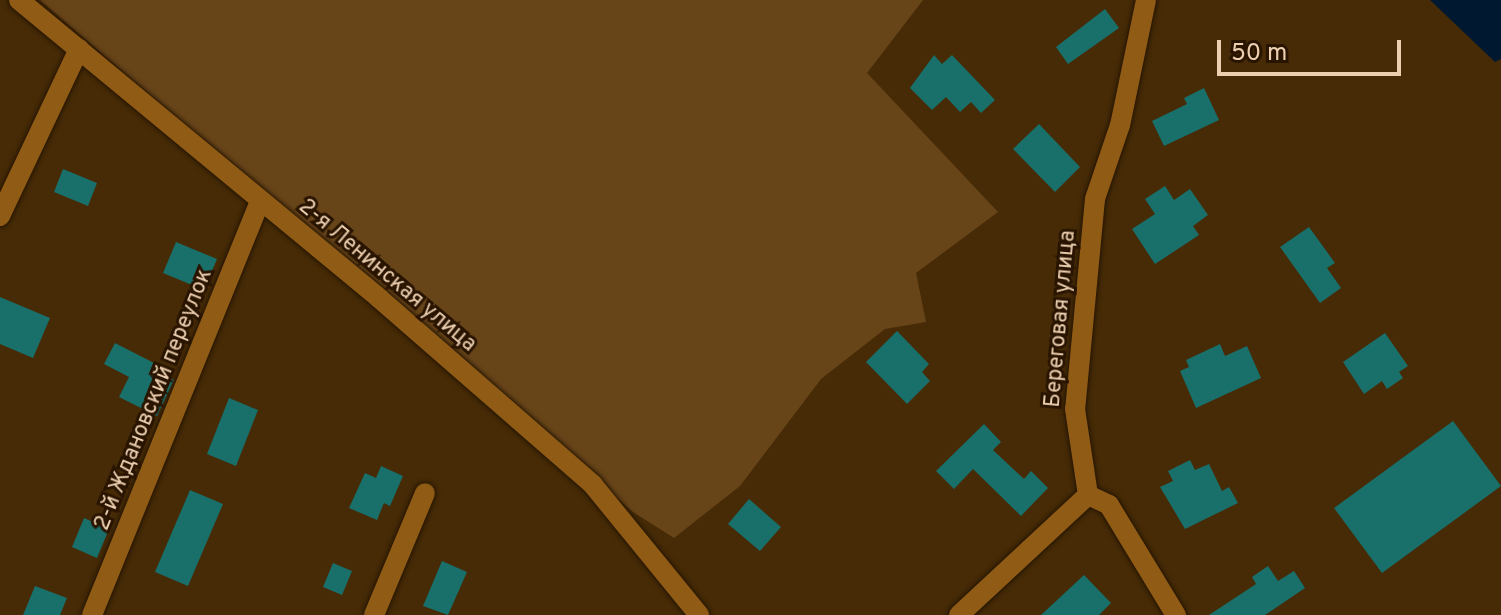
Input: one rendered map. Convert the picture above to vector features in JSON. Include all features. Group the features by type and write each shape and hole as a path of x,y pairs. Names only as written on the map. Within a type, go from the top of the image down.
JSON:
{"street":[{"name":"2-я Ленинская улица","path":"19,0 379,298 593,485 699,615"},
{"name":"Береговая улица","path":"1088,495 1075,409 1084,289 1095,199 1120,125 1146,0"},
{"path":"0,216 79,49"},
{"name":"2-й Ждановский переулок","path":"92,615 260,202"},
{"path":"374,615 425,493"},
{"path":"959,615 1088,495 1109,505 1176,615"}],"shaded area":[{"path":"40,0 923,0 867,73 998,212 916,273 926,322 885,329 821,379 740,486 674,538 633,512"}],"water":[{"path":"1430,0 1501,0 1501,59 1495,62"}],"building":[{"path":"1105,9 1119,28 1068,64 1056,47"},
{"path":"934,55 942,64 952,55 995,100 981,113 971,102 960,112 946,97 932,110 910,88"},
{"path":"1204,88 1219,120 1164,146 1152,121 1187,104 1184,98"},
{"path":"1039,124 1080,167 1055,192 1013,149"},
{"path":"63,169 97,183 88,206 54,192"},
{"path":"1165,186 1174,200 1190,189 1208,215 1193,226 1199,235 1155,264 1132,229 1155,214 1145,199"},
{"path":"1309,227 1335,263 1327,268 1341,288 1320,303 1280,247"},
{"path":"176,242 217,259 204,290 163,273"},
{"path":"0,297 50,318 33,358 0,344"},
{"path":"897,331 929,364 922,372 930,381 907,404 866,362"},
{"path":"1385,333 1408,366 1399,372 1403,378 1387,389 1382,381 1364,394 1343,362"},
{"path":"115,343 154,363 151,368 174,380 157,416 119,397 129,377 104,364"},
{"path":"1220,344 1225,356 1247,346 1261,378 1196,408 1180,371 1189,367 1186,360"},
{"path":"229,398 258,410 236,466 207,454"},
{"path":"1453,421 1501,486 1382,573 1334,508"},
{"path":"984,424 1001,442 993,450 1024,479 1031,471 1048,488 1021,516 973,469 954,489 936,471"},
{"path":"1190,460 1195,470 1209,464 1222,491 1229,487 1238,503 1185,529 1160,487 1173,481 1168,471"},
{"path":"381,466 403,476 390,506 384,503 377,520 349,508 365,473 376,478"},
{"path":"190,490 223,504 188,586 155,572"},
{"path":"749,499 781,527 760,551 728,524"},
{"path":"84,518 109,529 97,558 72,547"},
{"path":"442,561 467,572 448,615 423,606"},
{"path":"333,563 352,571 342,595 323,587"},
{"path":"1268,566 1278,581 1294,571 1305,588 1265,615 1209,615 1256,584 1252,577"},
{"path":"1084,575 1111,603 1099,615 1041,615"},
{"path":"35,586 67,598 60,615 23,615"}]}
